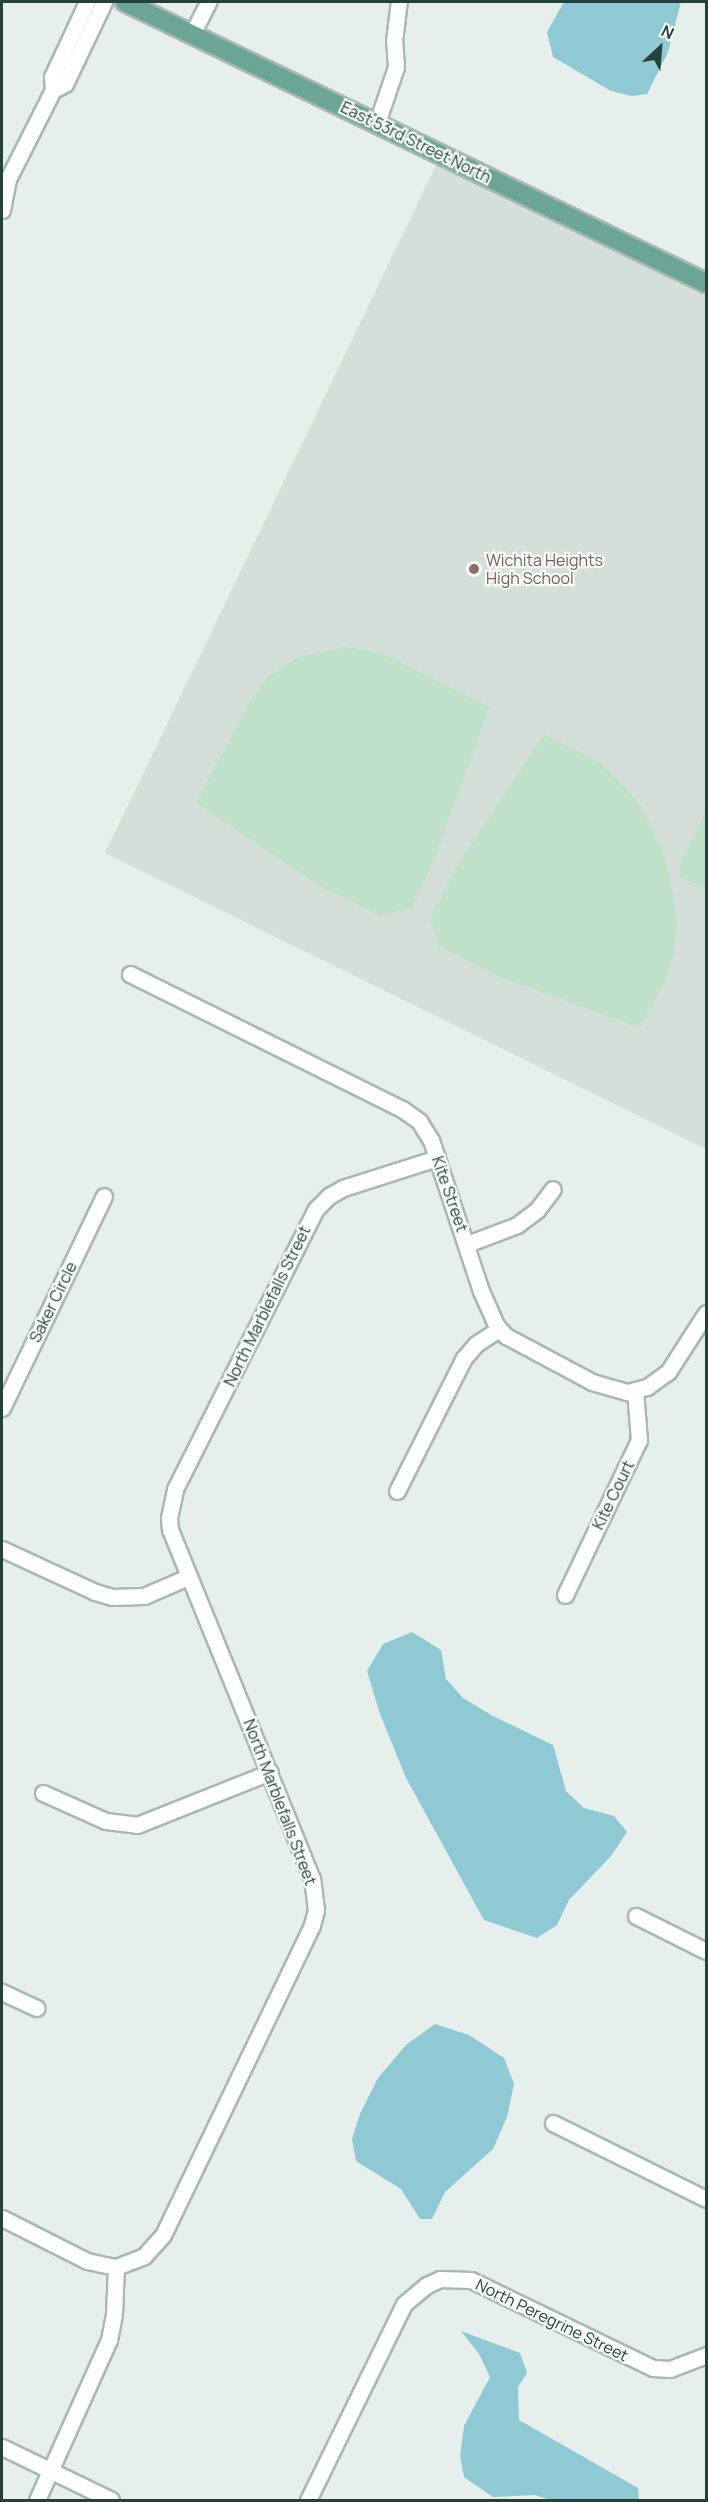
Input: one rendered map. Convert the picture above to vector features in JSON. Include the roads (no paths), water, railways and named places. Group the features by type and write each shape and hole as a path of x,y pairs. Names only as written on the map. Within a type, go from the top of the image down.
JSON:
{"main road":[{"name":"East 53rd Street North","path":"125,2 706,283"}],"street":[{"path":"2,210 8,179 53,90 52,77 87,2"},
{"path":"53,90 65,84 104,2"},
{"path":"192,34 208,2"},
{"path":"377,123 396,67 394,3"},
{"name":"Kite Street","path":"130,974 412,1115 426,1130 467,1244 481,1291 499,1329"},
{"name":"North Marblefalls Street","path":"116,2267 144,2256 157,2245 163,2235 313,1921 315,1890 270,1772 170,1530 169,1518 175,1489 311,1216 322,1202 336,1191 437,1158"},
{"path":"467,1244 517,1225 537,1210 553,1189"},
{"name":"Saker Circle","path":"2,1407 104,1196"},
{"path":"397,1491 464,1358 476,1344 499,1329 506,1336 592,1382 628,1392 647,1387 668,1372 706,1313"},
{"name":"Kite Court","path":"565,1595 639,1440 635,1390"},
{"path":"2,1549 94,1592 112,1597 144,1596 188,1577"},
{"path":"43,1793 106,1821 121,1825 137,1825 270,1772"},
{"path":"636,1916 706,1951"},
{"path":"2,1992 37,2008"},
{"path":"553,2123 706,2199"},
{"path":"2,2218 87,2261 116,2267 114,2314 109,2340 37,2500"},
{"name":"North Peregrine Street","path":"308,2500 404,2304 427,2285 440,2279 471,2280 653,2368 670,2369 706,2355"},
{"path":"2,2447 111,2500"}],"water":[{"path":"564,2 681,2 668,52 647,94 632,96 611,91 553,57 547,32"},
{"path":"412,1632 441,1650 446,1679 463,1698 493,1716 553,1745 566,1791 584,1808 614,1816 627,1832 611,1856 569,1900 557,1925 537,1938 484,1920 406,1778 380,1714 367,1671 383,1644"},
{"path":"435,2024 469,2035 504,2058 514,2084 507,2117 493,2149 445,2192 432,2219 420,2219 401,2189 356,2161 352,2139 360,2114 378,2078 406,2045"},
{"path":"461,2331 520,2353 527,2373 518,2387 519,2420 638,2488 639,2500 550,2500 535,2495 493,2497 464,2477 460,2456 464,2426 490,2377 479,2354"}],"place":[{"name":"Wichita Heights High School","path":"474,569"}]}
